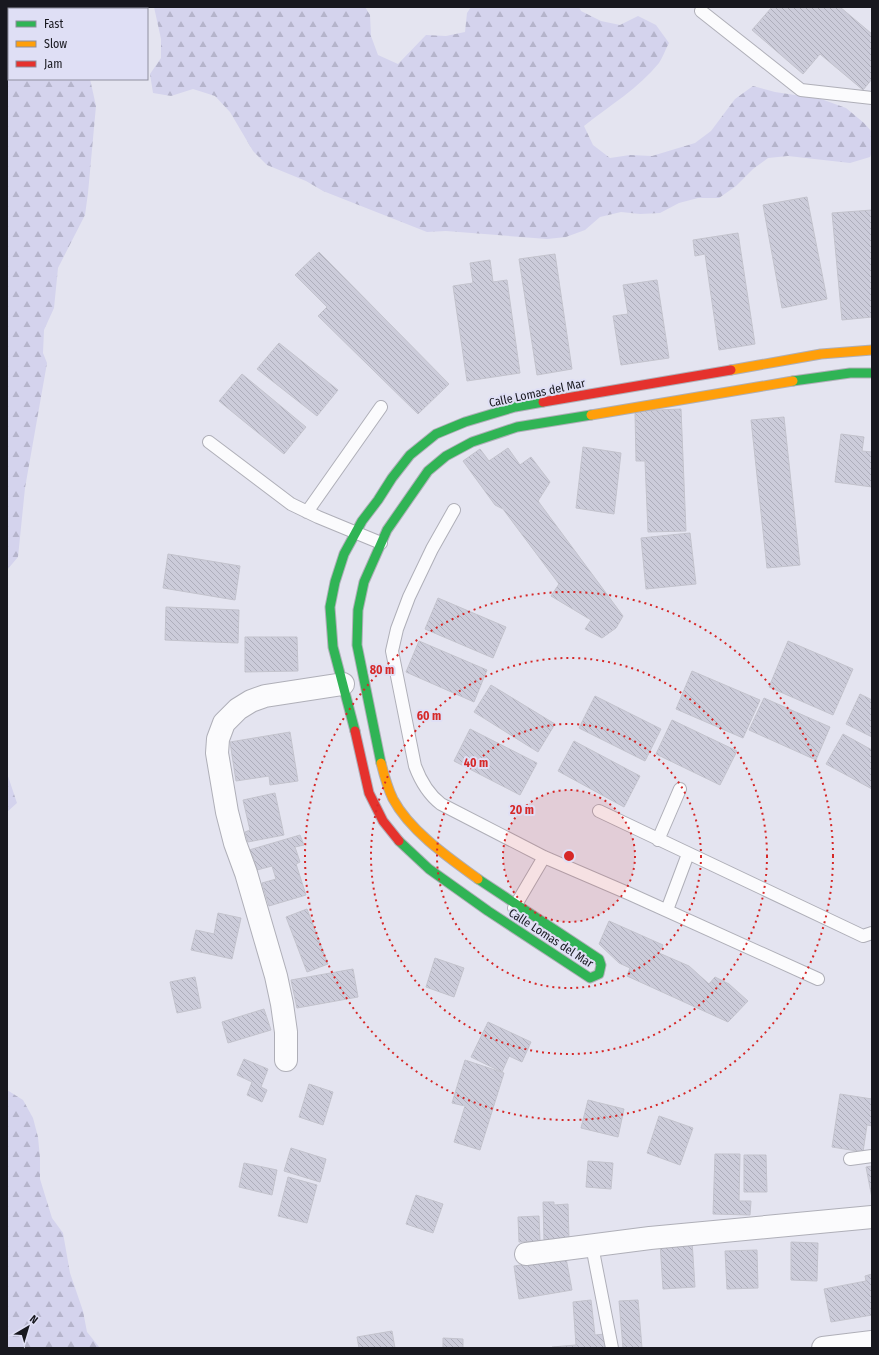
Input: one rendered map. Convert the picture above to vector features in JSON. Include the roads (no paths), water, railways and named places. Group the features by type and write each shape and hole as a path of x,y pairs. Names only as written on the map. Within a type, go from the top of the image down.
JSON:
{"street":[{"name":"Calle Lomas del Mar","path":"872,350 820,354 515,407 466,422 436,434 410,455 362,521 344,554 335,582 330,607 333,647 355,731 369,793 383,821 398,840 429,869 505,922 590,978 594,978 599,974 601,968 599,958 441,852 408,820 393,798 385,780 357,645 358,610 364,582 387,530 428,471 446,456 472,442 494,434 517,427 687,400 824,376 850,373 872,373"},
{"path":"286,1060 286,1032 282,1004 276,976 246,873 235,843 227,812 217,753 218,739 224,723 238,709 251,701 265,696 343,684"},
{"path":"526,1254 650,1238 872,1217"},
{"path":"823,1348 872,1342"}],"lane":[{"path":"701,11 801,90 872,98"},
{"path":"307,512 380,407"},
{"path":"209,442 286,500 307,512 381,543"},
{"path":"454,510 432,549 409,597 397,629 392,651 416,766 420,779 427,791 441,804 544,856 818,979"},
{"path":"658,840 680,789"},
{"path":"598,811 863,936 872,933"},
{"path":"666,910 688,854"},
{"path":"505,922 544,856"},
{"path":"850,1159 872,1156"},
{"path":"592,1246 612,1348"}]}
